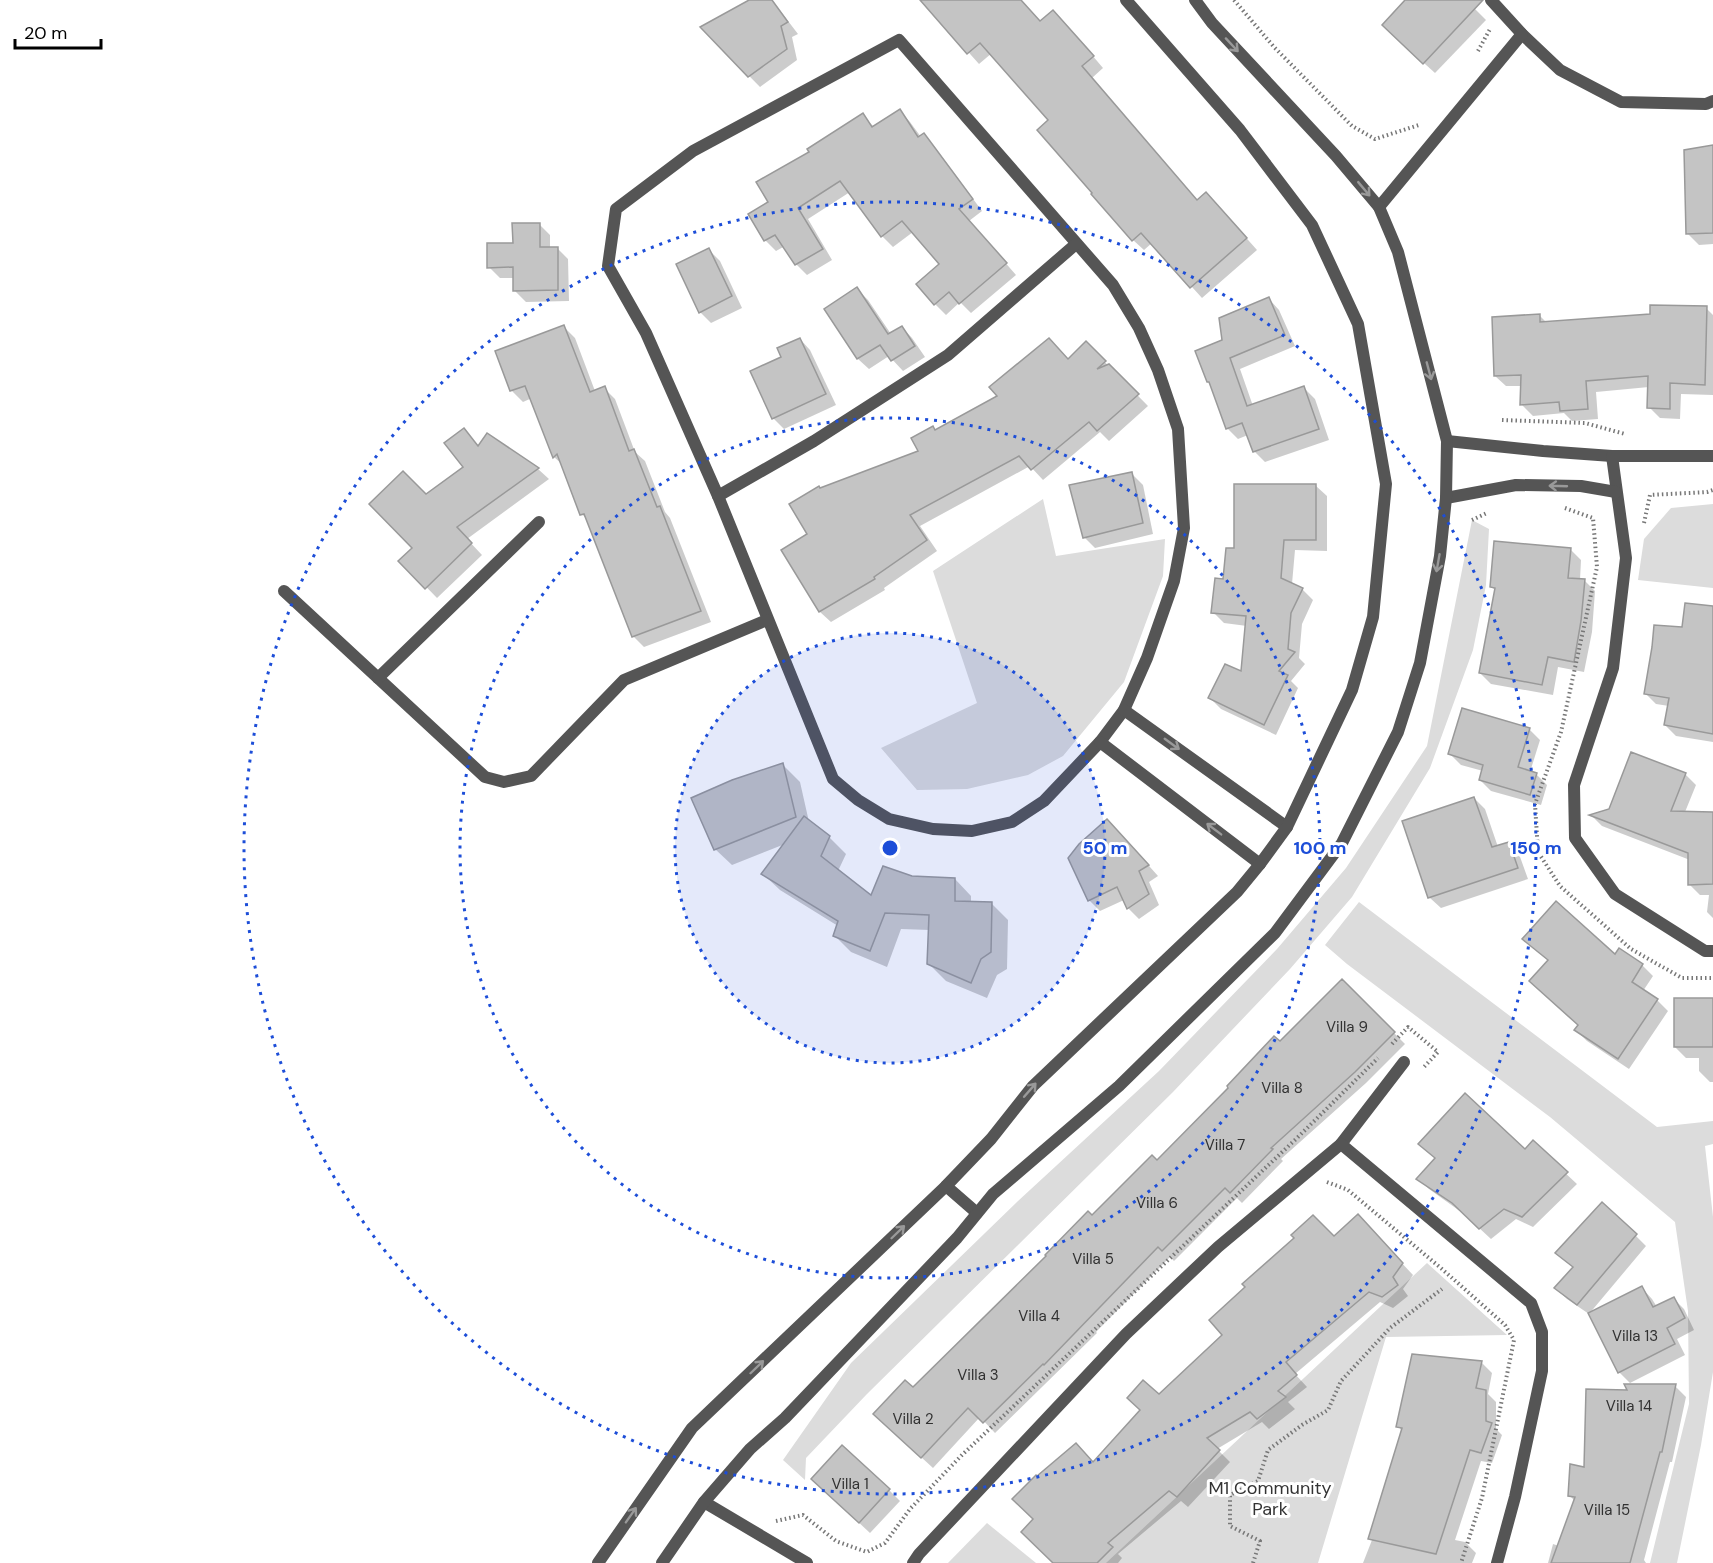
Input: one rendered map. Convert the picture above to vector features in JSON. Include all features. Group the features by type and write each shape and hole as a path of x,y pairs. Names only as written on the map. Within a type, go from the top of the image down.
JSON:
{"street":[{"path":"598,1563 692,1428 946,1186 991,1138 1033,1086 1237,892 1287,827 1352,690 1373,617 1386,484 1358,324 1312,225 1240,130 1126,0"},
{"path":"662,1563 704,1502 750,1449 793,1410 957,1238 993,1194 1119,1086 1275,933 1342,843 1398,732 1420,663 1440,556 1446,498 1447,441 1398,252 1379,207 1336,156 1212,23 1195,0"},
{"path":"1495,5 1560,70 1621,102 1706,104 1713,101"},
{"path":"1379,207 1522,34"},
{"path":"899,40 1113,285 1158,369 1178,429 1184,528 1174,581 1147,658 1124,710 1100,742 1044,801 1012,822 972,831 933,829 889,819 858,800 833,779 718,496 646,333 608,266 616,209 693,151 899,40"},
{"path":"718,496 814,441 948,355 1076,244"},
{"path":"1447,441 1612,456 1713,456"},
{"path":"1612,456 1626,558 1613,668 1574,785 1575,838 1615,894 1705,951 1713,951"},
{"path":"1446,498 1516,484 1581,486 1616,492"},
{"path":"378,678 539,522"},
{"path":"284,591 485,777 504,782 531,776 624,680 768,620"},
{"path":"1124,710 1287,827"},
{"path":"1100,742 1260,864"},
{"path":"913,1563 1126,1334 1218,1247 1341,1144 1404,1062"},
{"path":"1341,1144 1531,1303 1542,1332 1542,1371 1515,1497 1497,1563"},
{"path":"946,1186 977,1214"},
{"path":"704,1502 807,1563"}],"path":[{"path":"1234,0 1274,47 1352,126 1375,139 1421,124"},
{"path":"1475,58 1495,5"},
{"path":"1502,420 1585,423 1627,434"},
{"path":"1644,528 1644,517 1650,495 1713,490"},
{"path":"1388,1049 1408,1027 1438,1052 1424,1068"},
{"path":"747,1527 803,1515 836,1541 867,1552 885,1543 910,1509 962,1455 1379,1057"},
{"path":"1326,1182 1348,1190 1444,1270 1505,1325 1514,1340 1482,1498 1461,1563"},
{"path":"1253,1563 1260,1541 1230,1526 1230,1495 1258,1481 1268,1450 1302,1425 1328,1410 1341,1381 1390,1328 1442,1289"}],"green space":[{"path":"1043,499 1056,556 1165,539 1163,576 1124,682 1063,756 1028,775 967,789 917,790 881,748 977,703 933,571"},
{"path":"1713,504 1713,588 1638,580 1644,539 1671,508"},
{"path":"1472,520 1489,529 1486,585 1473,650 1430,768 1352,897 1290,969 1173,1092 867,1394 806,1458 805,1480 783,1460 851,1363 1018,1201 1159,1071 1277,949 1346,868 1427,746"},
{"path":"1359,902 1657,1127 1713,1121 1713,1144 1705,1146 1713,1217 1713,1372 1677,1563 1650,1563 1689,1404 1688,1311 1675,1222 1550,1117 1325,945"},
{"name":"M1 Community Park","path":"1427,1263 1507,1335 1386,1337 1318,1563 1106,1563"},
{"path":"987,1523 1036,1563 948,1563"}],"building":[{"path":"749,0 772,0 788,22 781,26 787,49 748,77 700,27"},
{"path":"920,0 1021,0 1040,21 1053,10 1094,56 1082,66 1197,200 1206,192 1247,238 1190,288 1141,233 1132,241 1091,194 1037,130 1048,120 980,43 967,54"},
{"path":"1405,0 1483,0 1423,64 1382,25"},
{"path":"900,109 918,137 924,133 973,199 959,209 1007,263 959,304 949,292 934,305 916,284 939,264 902,221 881,237 840,181 798,208 823,249 795,265 775,235 764,241 748,214 768,202 756,182 809,152 807,149 863,113 872,127"},
{"path":"1713,145 1713,233 1686,234 1684,150"},
{"path":"512,223 540,223 540,247 558,247 558,290 513,291 513,267 487,268 487,243 513,243"},
{"path":"709,248 732,296 699,313 676,264"},
{"path":"857,287 888,334 902,326 915,346 891,361 880,345 857,359 824,309"},
{"path":"1269,297 1285,335 1230,358 1247,406 1304,386 1319,429 1253,452 1242,423 1226,429 1195,351 1222,340 1219,318"},
{"path":"1650,305 1707,306 1705,385 1670,383 1670,409 1647,408 1648,376 1586,381 1588,409 1560,411 1559,402 1520,405 1521,375 1494,376 1492,317 1540,314 1540,322 1650,314"},
{"path":"564,325 590,392 605,386 629,451 634,449 657,507 660,506 701,611 632,637 584,514 580,515 557,454 553,458 525,386 510,391 495,351"},
{"path":"800,338 826,394 772,419 750,371 781,357 777,348"},
{"path":"1049,338 1068,359 1086,341 1106,361 1097,369 1109,364 1139,394 1097,431 1089,422 1031,470 1019,456 910,515 927,540 874,577 875,579 819,612 781,550 807,534 789,504 819,486 820,488 918,451 911,438 933,426 935,430 997,396 989,387"},
{"path":"464,428 478,446 487,433 539,468 457,527 472,543 425,589 398,561 412,548 369,504 403,471 426,494 463,467 444,443"},
{"path":"1132,472 1143,523 1083,538 1069,485"},
{"path":"1234,484 1316,484 1316,540 1284,540 1281,578 1303,588 1291,613 1288,649 1295,652 1279,671 1288,675 1264,725 1208,698 1225,664 1241,671 1246,616 1211,613 1215,578 1223,579 1226,548 1234,548"},
{"path":"1494,541 1571,548 1568,578 1585,579 1574,662 1548,657 1542,685 1479,673 1495,588 1490,587"},
{"path":"1685,603 1713,606 1713,734 1664,725 1669,698 1644,694 1654,625 1682,627"},
{"path":"1462,708 1530,728 1518,767 1537,773 1530,795 1479,780 1483,765 1448,754"},
{"path":"1631,752 1686,773 1671,811 1713,812 1713,884 1688,885 1688,853 1589,815 1609,809"},
{"path":"783,763 796,817 714,850 691,798 732,780"},
{"path":"1474,797 1492,847 1509,842 1518,868 1428,898 1402,821"},
{"path":"804,816 830,836 821,856 871,895 883,866 912,876 955,878 955,901 992,902 991,952 981,959 971,983 927,964 929,915 885,913 870,951 833,936 838,921 761,874"},
{"path":"1107,819 1149,865 1139,871 1149,894 1127,909 1117,887 1088,901 1068,858 1079,844"},
{"path":"1556,901 1615,954 1619,948 1643,964 1632,982 1658,999 1618,1059 1574,1030 1578,1025 1529,981 1548,960 1522,939"},
{"path":"1342,979 1395,1032 1355,1072 1271,1148 1273,1149 1230,1193 1225,1188 1162,1251 1158,1247 1044,1365 983,1423 968,1408 921,1458 873,1414 905,1380 913,1387 1046,1256 1088,1211 1092,1215 1152,1155 1157,1160 1228,1088 1227,1086 1274,1036 1280,1041"},
{"path":"1674,998 1713,998 1713,1047 1674,1047"},
{"path":"1465,1093 1525,1149 1533,1140 1568,1172 1522,1217 1504,1209 1479,1229 1452,1203 1416,1179 1435,1158 1418,1144"},
{"path":"1602,1202 1637,1234 1577,1305 1554,1288 1573,1267 1555,1253"},
{"path":"1358,1214 1403,1263 1393,1277 1398,1285 1382,1297 1369,1292 1286,1362 1297,1375 1278,1391 1286,1397 1257,1419 1250,1412 1207,1438 1220,1450 1177,1497 1169,1491 1108,1543 1113,1547 1097,1563 1053,1563 1021,1532 1033,1519 1012,1499 1036,1475 1076,1443 1093,1462 1140,1410 1127,1398 1143,1380 1159,1394 1222,1335 1209,1320 1245,1287 1242,1284 1294,1238 1291,1235 1313,1215 1334,1236"},
{"path":"1642,1286 1653,1307 1674,1297 1685,1318 1667,1328 1675,1344 1618,1373 1588,1313"},
{"path":"1412,1354 1482,1361 1476,1388 1486,1390 1486,1421 1492,1423 1481,1453 1470,1450 1436,1554 1368,1539 1402,1428 1396,1427"},
{"path":"1624,1384 1676,1384 1662,1452 1660,1452 1630,1563 1551,1563 1575,1497 1568,1496 1570,1464 1584,1467 1586,1389 1627,1390"},
{"path":"842,1445 890,1489 859,1523 811,1479"}]}
